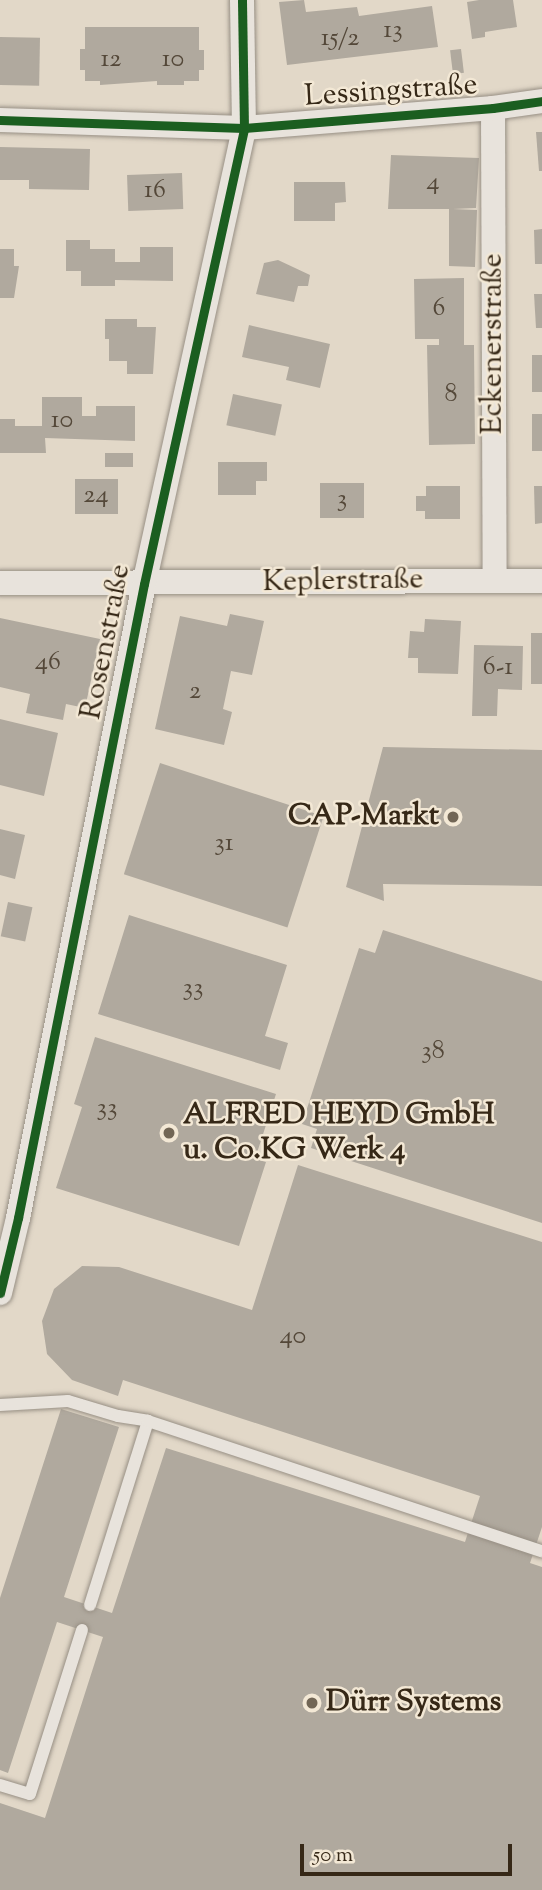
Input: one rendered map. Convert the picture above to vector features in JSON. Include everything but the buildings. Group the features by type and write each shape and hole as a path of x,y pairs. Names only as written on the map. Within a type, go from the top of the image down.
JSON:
{"street":[{"name":"Rosenstraße","path":"0,1293 21,1204 144,584 244,128 242,0"},
{"name":"Lessingstraße","path":"0,120 244,128 493,108 542,101"},
{"name":"Eckenerstraße","path":"493,108 495,579"},
{"name":"Keplerstraße","path":"0,583 144,584 495,579 542,581"}],"lane":[{"path":"0,1405 68,1401 118,1416 148,1421 542,1551"},
{"path":"90,1605 148,1421"},
{"path":"0,1785 30,1794 82,1630"}],"cycle path":[{"path":"0,1293 18,1218 144,584 244,128 242,0"},
{"path":"0,120 244,128 493,108 542,101"}],"place":[{"name":"CAP-Markt","path":"453,817"},
{"name":"ALFRED HEYD GmbH u. Co.KG Werk 4","path":"169,1133"},
{"name":"Dürr Systems","path":"312,1703"}]}
